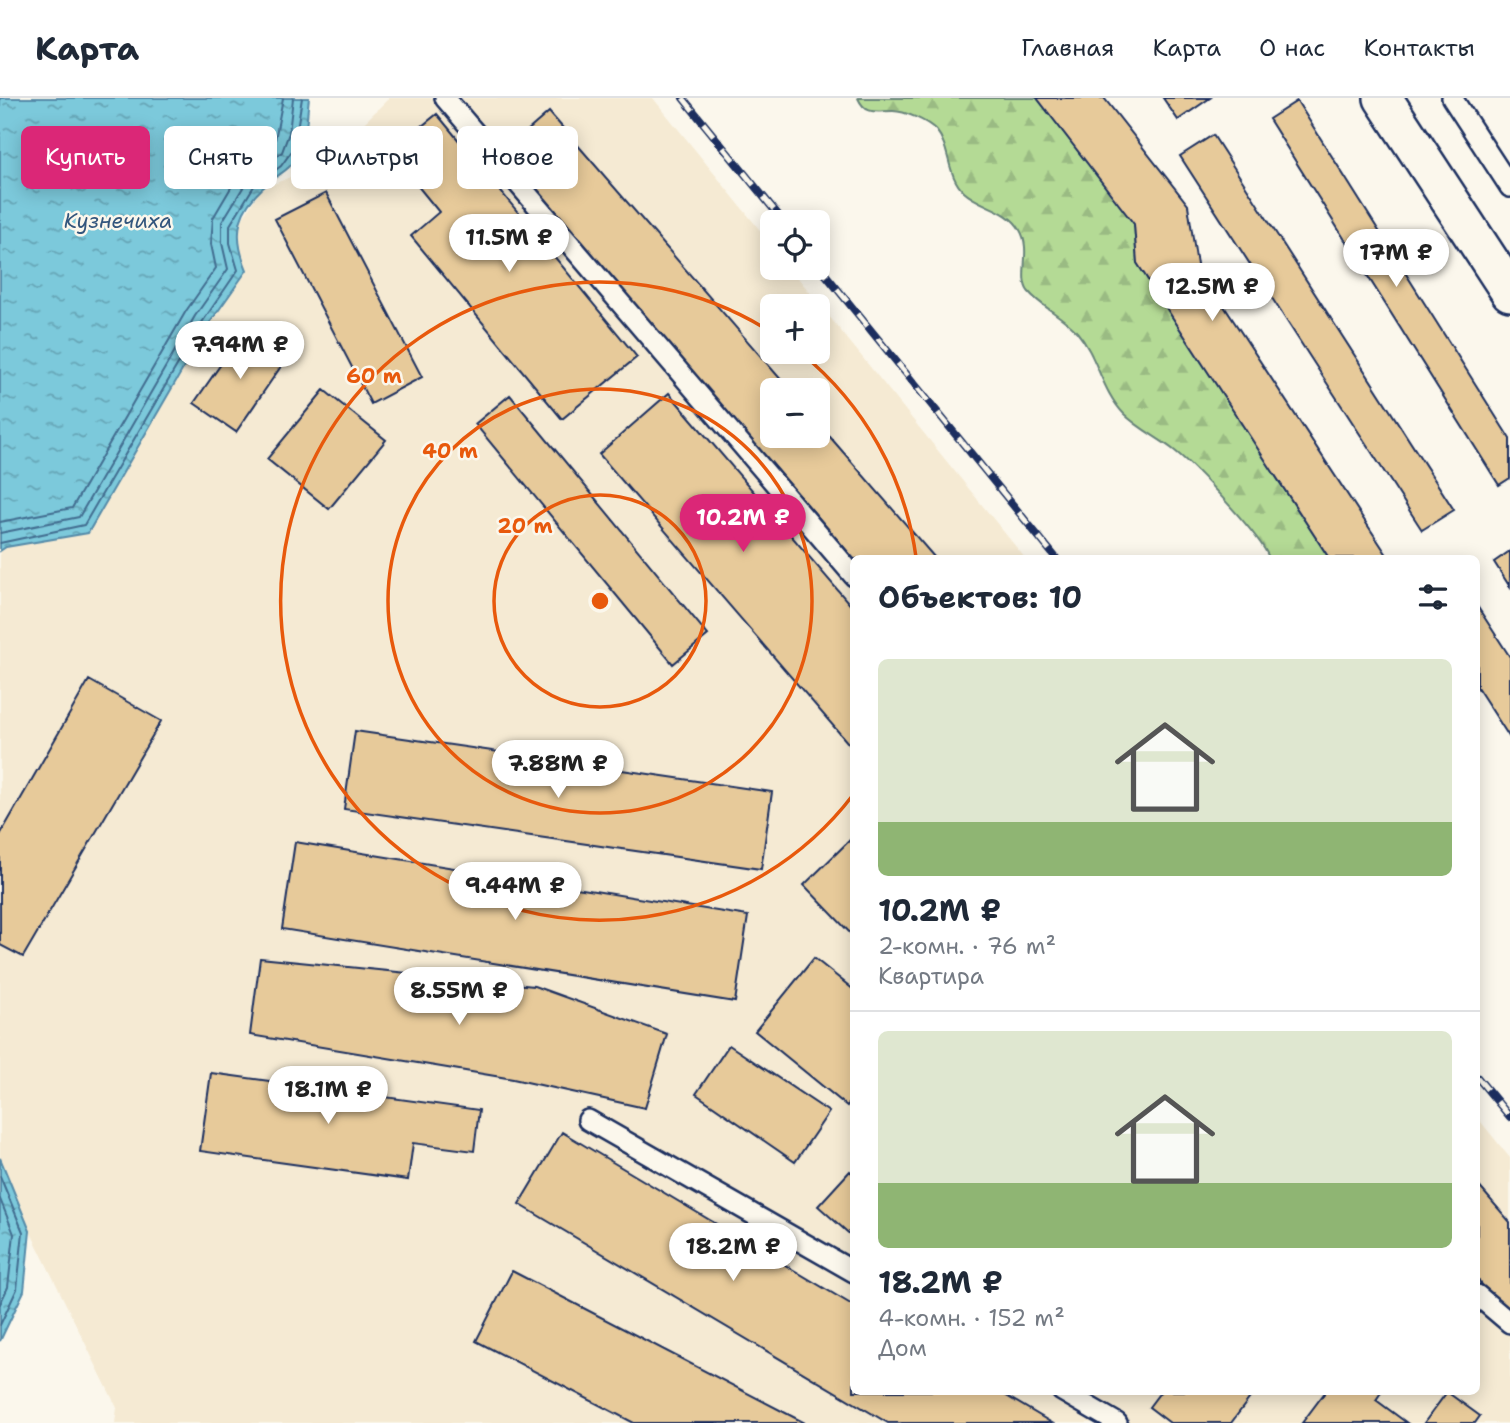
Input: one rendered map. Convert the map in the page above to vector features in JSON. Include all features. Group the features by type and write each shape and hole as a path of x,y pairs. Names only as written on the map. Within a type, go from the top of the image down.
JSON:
{"street":[{"path":"1383,98 1510,292"}],"lane":[{"path":"445,98 850,571"},
{"path":"1452,98 1510,187"},
{"path":"588,1120 850,1270"},
{"path":"1480,1298 1510,1323"},
{"path":"1069,1395 1117,1423"}],"shaded area":[{"path":"389,98 653,98 760,230 760,280 800,280 811,294 760,294 760,364 830,364 830,317 1023,555 850,555 850,1395 1480,1395 1480,1121 1510,1158 1510,1423 115,1423 117,1408 30,1231 0,1158 0,551 209,324 247,270 237,241 237,228 260,190 277,189 277,183 291,177 291,189 443,189 443,126 361,126"}],"green space":[{"path":"858,98 1037,98 1134,224 1137,263 1327,555 1268,555 1241,519 1197,472 1175,451 1130,419 1116,405 1077,332 1028,291 1024,278 1025,246 1020,230 1009,217 971,197 958,185 936,130 922,120 904,113 877,112 868,110"}],"water":[{"name":"Кузнечиха","path":"0,98 309,98 306,126 291,126 291,165 277,176 277,126 164,126 164,189 262,189 251,201 241,221 239,244 247,270 209,324 88,533 6,547 0,551"},
{"path":"0,1158 30,1231 24,1291 0,1341"}],"building":[{"path":"1037,98 1104,98 1188,205 1197,265 1387,555 1327,555 1137,263 1134,224"},
{"path":"1163,98 1210,98 1178,120"},
{"path":"1297,101 1510,439 1510,478 1499,485 1269,119"},
{"path":"549,112 561,126 533,126"},
{"path":"437,114 457,138 457,189 499,189 637,357 562,419 411,236 439,212 420,189 443,189 443,126 422,126"},
{"path":"1213,135 1454,510 1422,530 1180,156"},
{"path":"578,145 760,355 760,364 767,364 780,378 760,378 760,448 830,448 830,437 932,555 851,555 535,189 578,189"},
{"path":"326,193 422,377 371,404 275,219"},
{"path":"244,331 286,359 236,432 194,403"},
{"path":"324,390 386,440 329,509 267,459"},
{"path":"669,393 850,604 850,745 599,454"},
{"path":"510,395 708,635 673,664 475,424"},
{"path":"1510,551 1510,587 1494,562"},
{"path":"1480,611 1510,657 1510,738 1480,692"},
{"path":"89,680 161,721 23,957 0,945 0,835"},
{"path":"355,731 772,792 761,869 344,809"},
{"path":"850,840 850,933 804,885"},
{"path":"295,842 748,916 735,1002 282,929"},
{"path":"260,958 534,986 667,1034 645,1108 513,1079 250,1035"},
{"path":"814,958 850,987 850,1102 847,1106 755,1031"},
{"path":"729,1045 829,1112 795,1162 696,1094"},
{"path":"211,1073 479,1110 474,1151 413,1143 408,1180 200,1151"},
{"path":"562,1132 850,1304 850,1395 1005,1395 1052,1423 888,1423 519,1204"},
{"path":"850,1171 850,1234 818,1206"},
{"path":"1480,1187 1510,1222 1510,1317 1480,1282"},
{"path":"512,1271 805,1423 634,1423 476,1341"},
{"path":"1158,1395 1252,1395 1231,1423 1170,1423 1149,1407"},
{"path":"1323,1395 1379,1395 1376,1400 1407,1423 1302,1423"},
{"path":"1445,1395 1451,1395 1480,1416 1475,1423 1424,1423"}],"railway":[{"path":"683,98 774,210"},
{"path":"830,280 1054,555"},
{"path":"1480,1081 1510,1117"}]}
